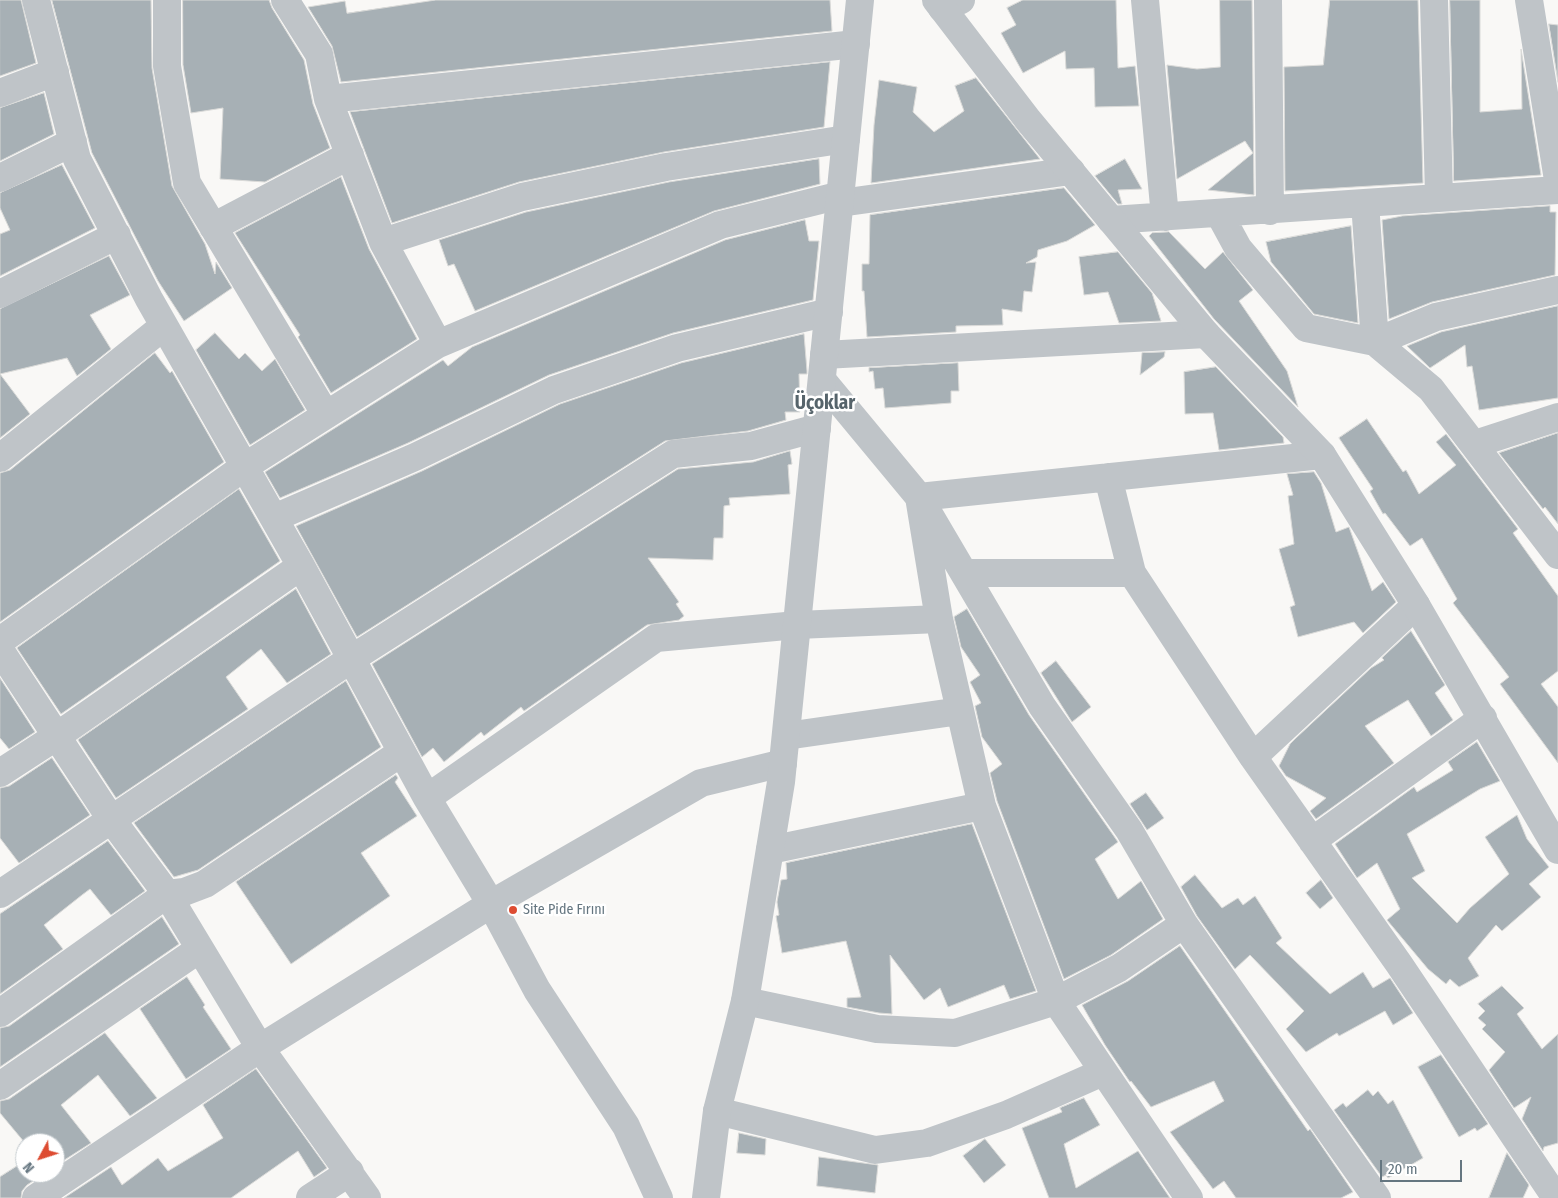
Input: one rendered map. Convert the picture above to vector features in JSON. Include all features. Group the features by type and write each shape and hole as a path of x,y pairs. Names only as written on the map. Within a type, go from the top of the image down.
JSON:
{"street":[{"path":"36,0 78,159 164,326 301,566 427,798 491,904 537,990 626,1126 659,1198"},
{"path":"167,0 167,66 187,183 326,415"},
{"path":"291,0 319,54 328,99 383,242 438,344"},
{"path":"706,1198 717,1111 745,1001 783,762 860,0"},
{"path":"1146,0 1165,217"},
{"path":"1268,0 1270,211"},
{"path":"1434,0 1439,197"},
{"path":"1528,0 1558,180"},
{"path":"946,3 1028,120 1206,334 1322,455 1416,605 1558,850"},
{"path":"328,99 856,44"},
{"path":"0,92 55,72"},
{"path":"383,242 522,197 666,167 846,139"},
{"path":"0,178 73,142"},
{"path":"213,227 350,155"},
{"path":"0,641 244,468 438,344 720,225 840,199 1071,171"},
{"path":"1112,220 1240,210 1270,211 1439,197 1558,190"},
{"path":"1365,203 1375,342"},
{"path":"1219,213 1238,248 1306,328 1375,342 1431,389 1475,444 1558,555"},
{"path":"0,294 117,235"},
{"path":"1375,342 1436,317 1558,290"},
{"path":"274,518 415,457 554,390 677,348 829,312"},
{"path":"0,458 164,326"},
{"path":"823,368 1206,334"},
{"path":"823,368 919,497 1042,706 1129,830 1184,924 1377,1198"},
{"path":"1475,444 1558,417"},
{"path":"0,894 351,659 673,454 751,446 817,428"},
{"path":"919,497 1322,455"},
{"path":"1108,477 1132,572 1253,757 1404,972 1556,1198"},
{"path":"919,497 939,618 982,806 1056,1001 1189,1198"},
{"path":"0,773 57,736 301,566"},
{"path":"964,573 1132,572"},
{"path":"1253,757 1416,605"},
{"path":"427,798 656,638 797,626 939,618"},
{"path":"0,650 111,819 167,894 198,950 260,1048 367,1198"},
{"path":"786,736 960,712"},
{"path":"1312,841 1483,718"},
{"path":"0,1013 167,894 184,892 205,884 402,752"},
{"path":"36,1198 260,1048 491,904 701,783 783,762"},
{"path":"770,850 982,806"},
{"path":"745,1001 877,1029 955,1033 1056,1001 1119,968 1184,924"},
{"path":"0,1086 198,950"},
{"path":"717,1111 875,1150 927,1144 1006,1115 1103,1072"},
{"path":"310,1198 350,1172"}],"building":[{"path":"0,0 21,0 36,63 0,76"},
{"path":"52,0 151,0 152,68 172,186 205,244 215,274 216,262 232,288 184,321 158,281 92,153"},
{"path":"183,0 269,0 304,60 313,104 330,148 265,182 220,179 223,108 191,113 183,65"},
{"path":"436,0 830,0 832,31 341,82 332,46 308,7 345,1 347,13"},
{"path":"1023,0 1116,0 1118,68 1135,66 1139,106 1095,107 1094,68 1066,69 1065,51 1023,73 1001,33 1016,25 1007,8"},
{"path":"1220,0 1252,0 1254,195 1208,190 1253,153 1245,141 1177,179 1167,65 1197,69 1220,67"},
{"path":"1330,0 1418,0 1423,183 1285,191 1284,67 1323,65"},
{"path":"1450,0 1480,0 1480,112 1522,109 1521,49 1541,175 1454,181"},
{"path":"1549,24 1558,25 1558,82"},
{"path":"830,62 824,127 664,152 519,182 392,223 350,112"},
{"path":"976,78 1040,159 871,183 874,125 879,80 917,87 913,112 934,132 964,111 955,86"},
{"path":"44,93 54,134 0,161 0,108"},
{"path":"819,159 820,184 714,211 475,311 454,264 448,266 439,240 526,212 669,182"},
{"path":"1125,159 1142,189 1118,190 1122,204 1118,204 1095,176"},
{"path":"62,165 95,228 0,276 0,234 10,230 0,208 0,193"},
{"path":"341,177 369,249 417,339 331,393 298,337 300,335 235,233"},
{"path":"1064,188 1095,225 1067,241 1038,250 1037,257 1026,263 1036,262 1032,292 1024,291 1022,312 1002,309 1003,325 956,326 956,332 867,337 864,291 862,291 862,264 869,264 870,215"},
{"path":"1550,206 1550,212 1556,212 1555,275 1432,302 1389,319 1382,220 1402,216"},
{"path":"805,220 809,241 819,241 813,300 673,333 549,375 408,443 280,498 265,472 443,360 448,366 472,347 725,240"},
{"path":"1351,226 1358,323 1314,314 1271,262 1266,242"},
{"path":"1169,232 1205,269 1223,252 1253,290 1239,301 1287,371 1298,407 1214,319 1149,236 1152,233"},
{"path":"1118,252 1152,293 1161,321 1119,323 1108,292 1084,295 1079,257"},
{"path":"109,256 130,295 90,315 111,349 77,376 67,358 0,374 0,309"},
{"path":"1558,306 1558,398 1479,410 1472,366 1467,367 1465,345 1430,368 1407,346 1441,332"},
{"path":"215,333 239,359 245,353 262,371 275,359 305,410 250,445 196,350"},
{"path":"804,334 807,374 799,374 800,412 785,412 786,420 748,431 665,441 357,637 296,526 422,471 560,404 681,363"},
{"path":"1165,352 1164,357 1140,375 1142,353"},
{"path":"155,353 170,373 172,371 224,462 0,622 0,473 10,470"},
{"path":"958,363 959,391 951,391 951,403 885,408 883,388 875,389 873,371 869,372 869,368"},
{"path":"1216,367 1283,437 1284,443 1219,450 1213,413 1185,414 1184,372"},
{"path":"0,374 30,414 0,438"},
{"path":"1367,419 1403,472 1406,470 1419,494 1456,465 1436,442 1446,434 1518,529 1513,533 1558,596 1558,671 1541,684 1558,707 1558,763 1500,684 1509,677 1453,603 1457,599 1422,538 1410,546 1385,513 1383,514 1370,491 1373,489 1339,438"},
{"path":"1558,433 1558,524 1545,507 1543,509 1499,453"},
{"path":"790,451 792,464 788,465 790,494 729,498 730,505 724,506 723,538 714,538 713,560 648,558 679,602 676,604 684,616 679,620 647,625 524,711 521,707 484,736 481,732 444,762 433,748 422,757 372,664 678,469 753,462"},
{"path":"1314,472 1321,483 1336,532 1349,527 1372,591 1383,582 1396,602 1363,633 1354,622 1298,637 1290,607 1295,605 1279,549 1294,544 1288,496 1293,495 1287,474"},
{"path":"239,489 280,561 61,714 17,648"},
{"path":"296,589 331,654 287,683 261,649 226,677 248,709 116,798 78,740"},
{"path":"967,609 1029,715 1118,842 1095,859 1118,899 1141,881 1163,919 1111,955 1064,979 997,801 990,773 1002,764 982,737 975,706 981,703 970,682 980,675 961,647 954,617"},
{"path":"1411,631 1445,685 1435,693 1453,720 1431,736 1408,700 1365,726 1394,763 1316,819 1310,811 1326,798 1286,776 1279,766 1290,744 1371,668 1384,660 1382,658"},
{"path":"1056,661 1091,707 1072,722 1041,673"},
{"path":"0,678 35,732 9,749 0,738"},
{"path":"346,681 381,747 198,870 174,877 134,823"},
{"path":"1477,742 1500,781 1480,789 1407,834 1425,871 1412,878 1457,923 1470,908 1509,874 1485,837 1517,815 1527,839 1549,867 1529,884 1541,897 1502,931 1496,925 1468,958 1479,976 1459,987 1450,979 1446,984 1428,969 1387,920 1400,909 1377,863 1357,878 1335,844 1414,787 1417,792 1453,770 1448,762"},
{"path":"52,758 90,815 19,863 0,838 0,788 9,786"},
{"path":"396,775 398,778 395,782 417,816 361,853 390,896 291,964 236,882"},
{"path":"1146,793 1164,818 1147,830 1130,804"},
{"path":"972,824 1036,991 1010,999 1004,985 948,1007 940,988 924,1000 890,955 892,1014 879,1013 847,1007 847,998 861,997 846,941 782,953 776,916 779,915 777,902 781,880 787,879 786,863"},
{"path":"108,841 145,891 111,915 90,889 44,925 63,949 0,994 0,914"},
{"path":"1195,875 1222,908 1238,898 1243,905 1255,896 1282,938 1276,943 1330,994 1363,972 1373,988 1390,978 1413,1013 1393,1025 1385,1011 1339,1036 1337,1033 1306,1052 1286,1029 1304,1011 1250,955 1235,969 1197,916 1181,887"},
{"path":"1321,880 1333,898 1320,909 1306,893"},
{"path":"162,917 179,944 0,1067 0,1028 9,1026"},
{"path":"1180,946 1308,1131 1310,1129 1353,1192 1341,1198 1236,1198 1224,1181 1213,1189 1170,1132 1224,1101 1214,1081 1151,1107 1130,1082 1105,1045 1082,1005 1128,981"},
{"path":"187,977 205,1005 203,1007 231,1049 186,1079 140,1009"},
{"path":"1502,986 1524,1008 1517,1014 1542,1049 1558,1034 1558,1143 1544,1147 1543,1151 1522,1119 1531,1097 1514,1108 1489,1070 1505,1052 1482,1029 1486,1025 1478,1018 1485,1011 1478,1004"},
{"path":"105,1033 157,1098 130,1116 98,1075 61,1105 91,1143 65,1160 65,1133 17,1133 0,1113 0,1101 9,1099"},
{"path":"1441,1055 1488,1124 1477,1131 1475,1128 1459,1137 1418,1067"},
{"path":"256,1069 327,1168 314,1177 298,1151 231,1198 64,1198 111,1167 122,1185 158,1158 168,1171 223,1138 203,1105"},
{"path":"1368,1090 1373,1096 1378,1091 1388,1104 1393,1100 1423,1158 1388,1178 1386,1175 1382,1177 1334,1110 1343,1103 1346,1107"},
{"path":"1084,1098 1100,1125 1064,1144 1076,1188 1138,1151 1170,1198 1049,1198 1022,1128 1062,1112 1060,1108"},
{"path":"739,1133 766,1139 765,1155 737,1153"},
{"path":"985,1139 1006,1165 984,1183 963,1156"},
{"path":"1507,1153 1529,1185 1523,1198 1489,1198"},
{"path":"819,1157 878,1165 875,1193 817,1186"},
{"path":"15,1167 15,1183 30,1183 22,1191 21,1198 0,1198 0,1177"}],"place":[{"name":"Site Pide Fırını","path":"513,910"}],"district":[{"name":"Üçoklar","path":"825,404"}]}
